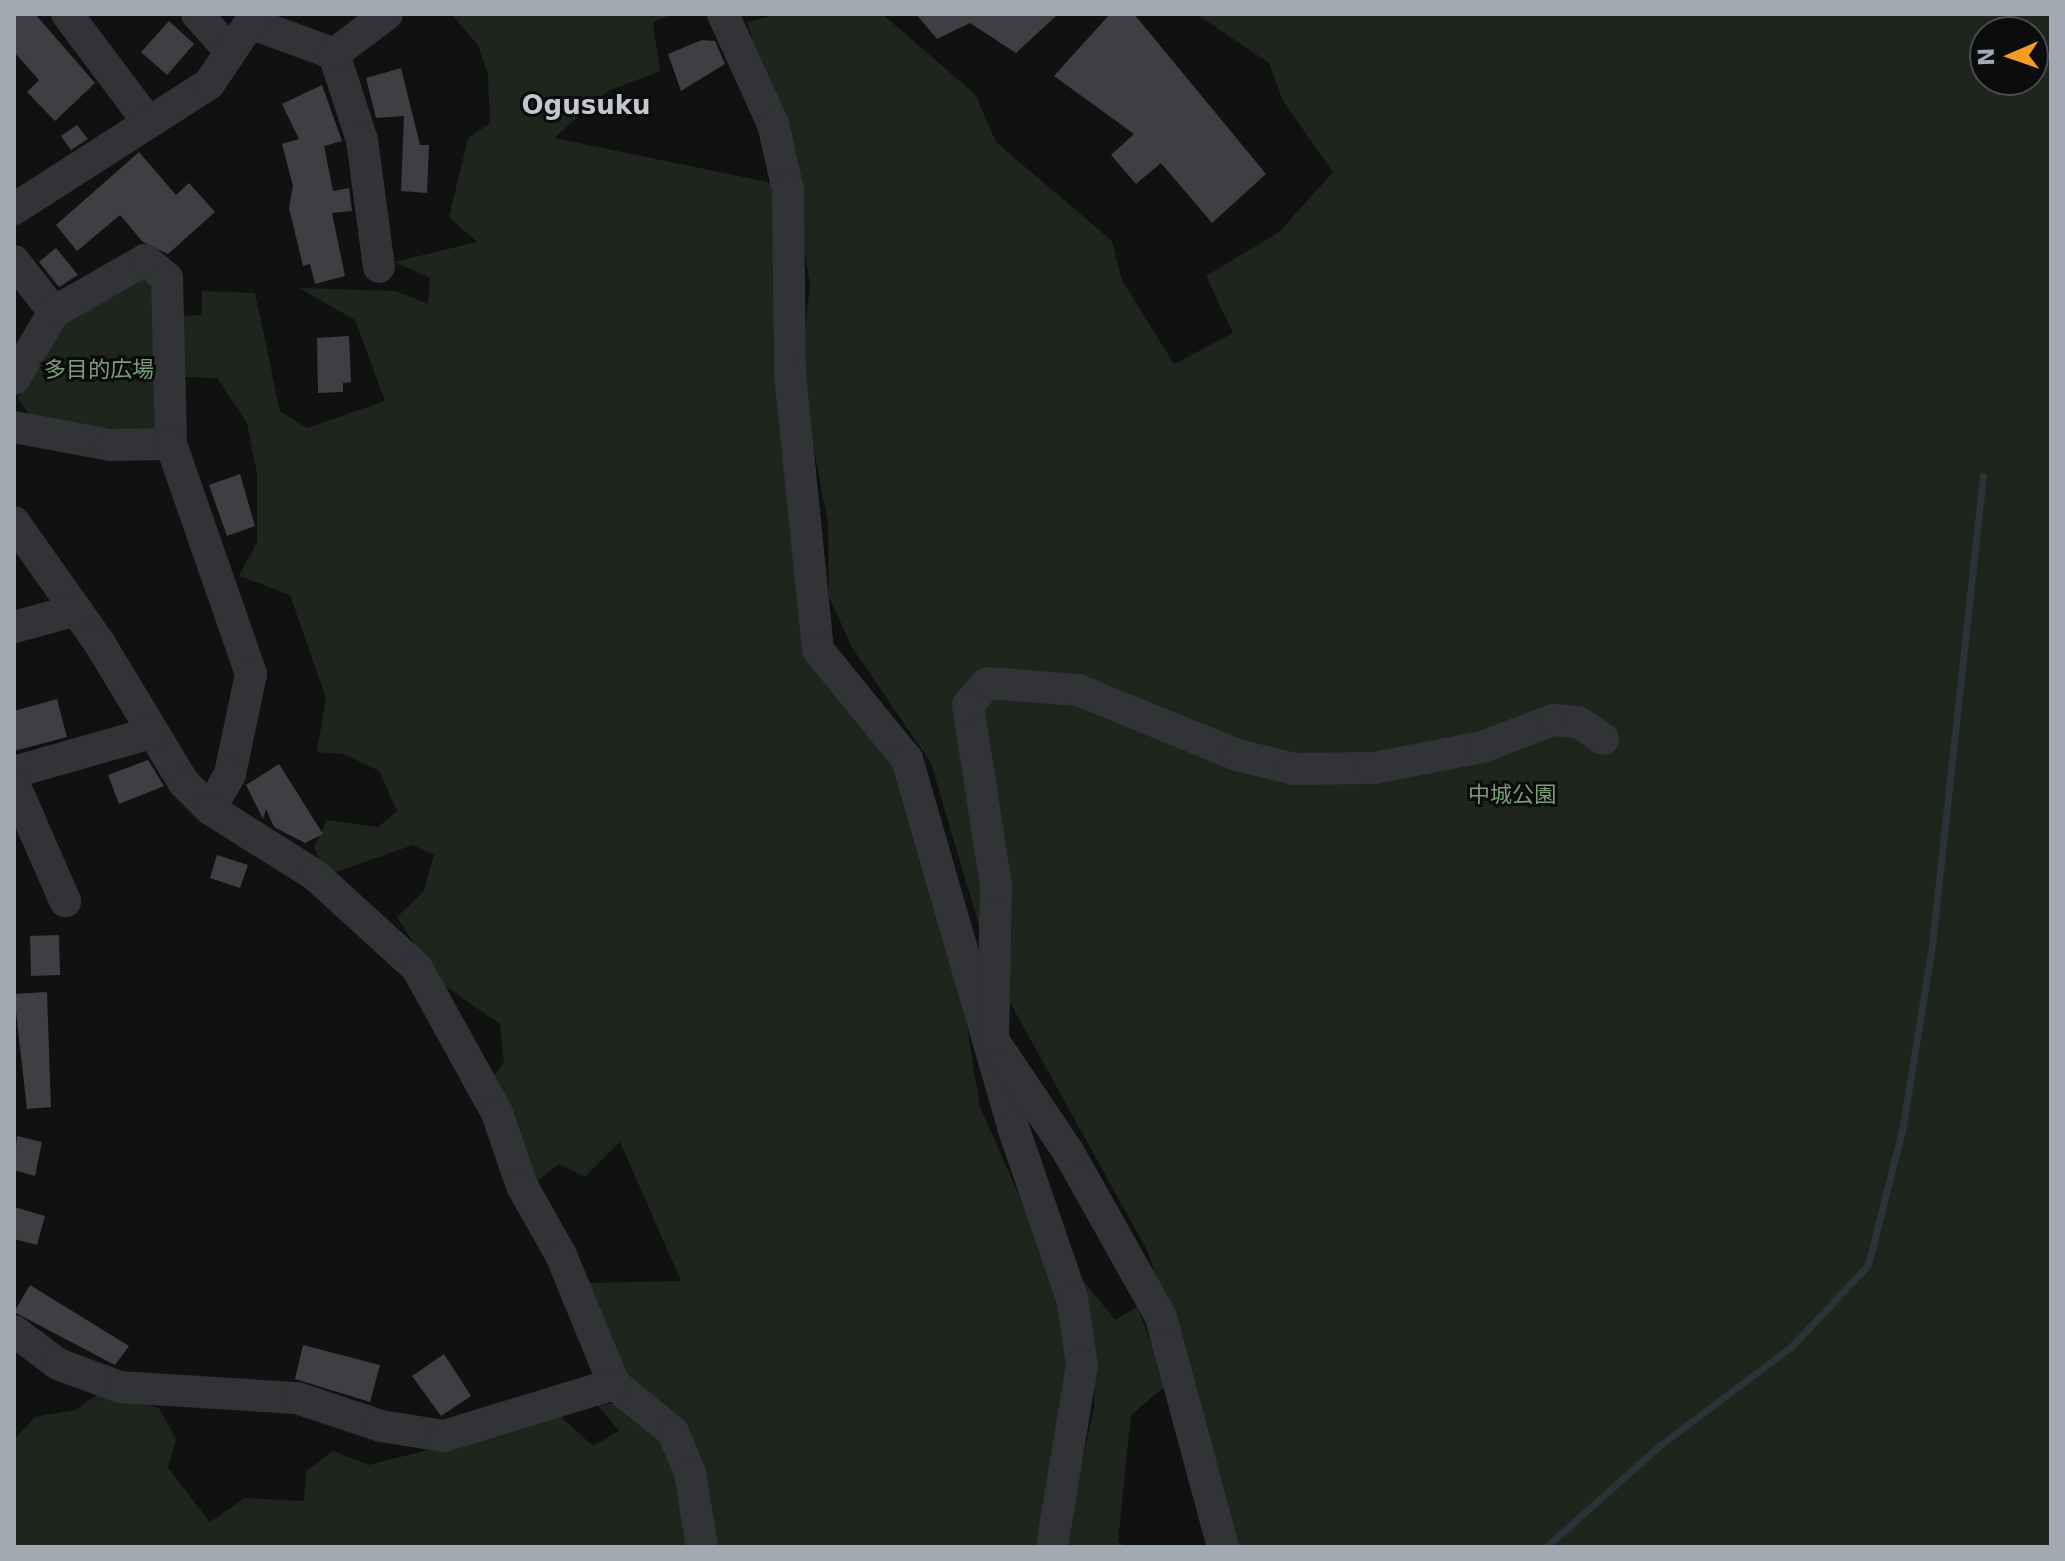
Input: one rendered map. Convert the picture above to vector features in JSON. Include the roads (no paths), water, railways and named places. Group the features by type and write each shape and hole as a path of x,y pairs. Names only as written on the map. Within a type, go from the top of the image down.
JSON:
{"street":[{"path":"67,14 148,122"},
{"path":"197,14 229,50"},
{"path":"334,54 387,14"},
{"path":"723,14 773,124 788,190 790,374 818,650 907,759 993,1040 1013,1127 1072,1298 1082,1365 1052,1547"},
{"path":"14,209 209,84 229,50 255,19 334,54 362,140 379,267"},
{"path":"14,379 54,312 145,260 167,278 171,444 251,674 230,774 210,809"},
{"path":"14,261 54,312"},
{"path":"14,427 110,445 171,444"},
{"path":"14,522 77,610 151,733 210,809 315,875 417,968 497,1113 522,1186 561,1255 614,1384 673,1432 690,1473 702,1547"},
{"path":"14,627 77,610"},
{"path":"1223,1547 1161,1317 1069,1153 993,1040 996,886 968,705 987,683 1078,690 1237,755 1294,769 1374,768 1482,747 1553,720 1578,722 1603,739"},
{"path":"14,772 151,733"},
{"path":"14,784 65,901"},
{"path":"14,1331 58,1364 120,1387 297,1398 381,1426 444,1436 614,1384"}],"waterway":[{"path":"1546,1547 1658,1447 1792,1346 1868,1265 1902,1131 1932,945 1983,476"}],"district":[{"name":"Ogusuku","path":"586,106"}],"park label":[{"name":"多目的広場","path":"99,370"},
{"name":"中城公園","path":"1512,795"}]}
